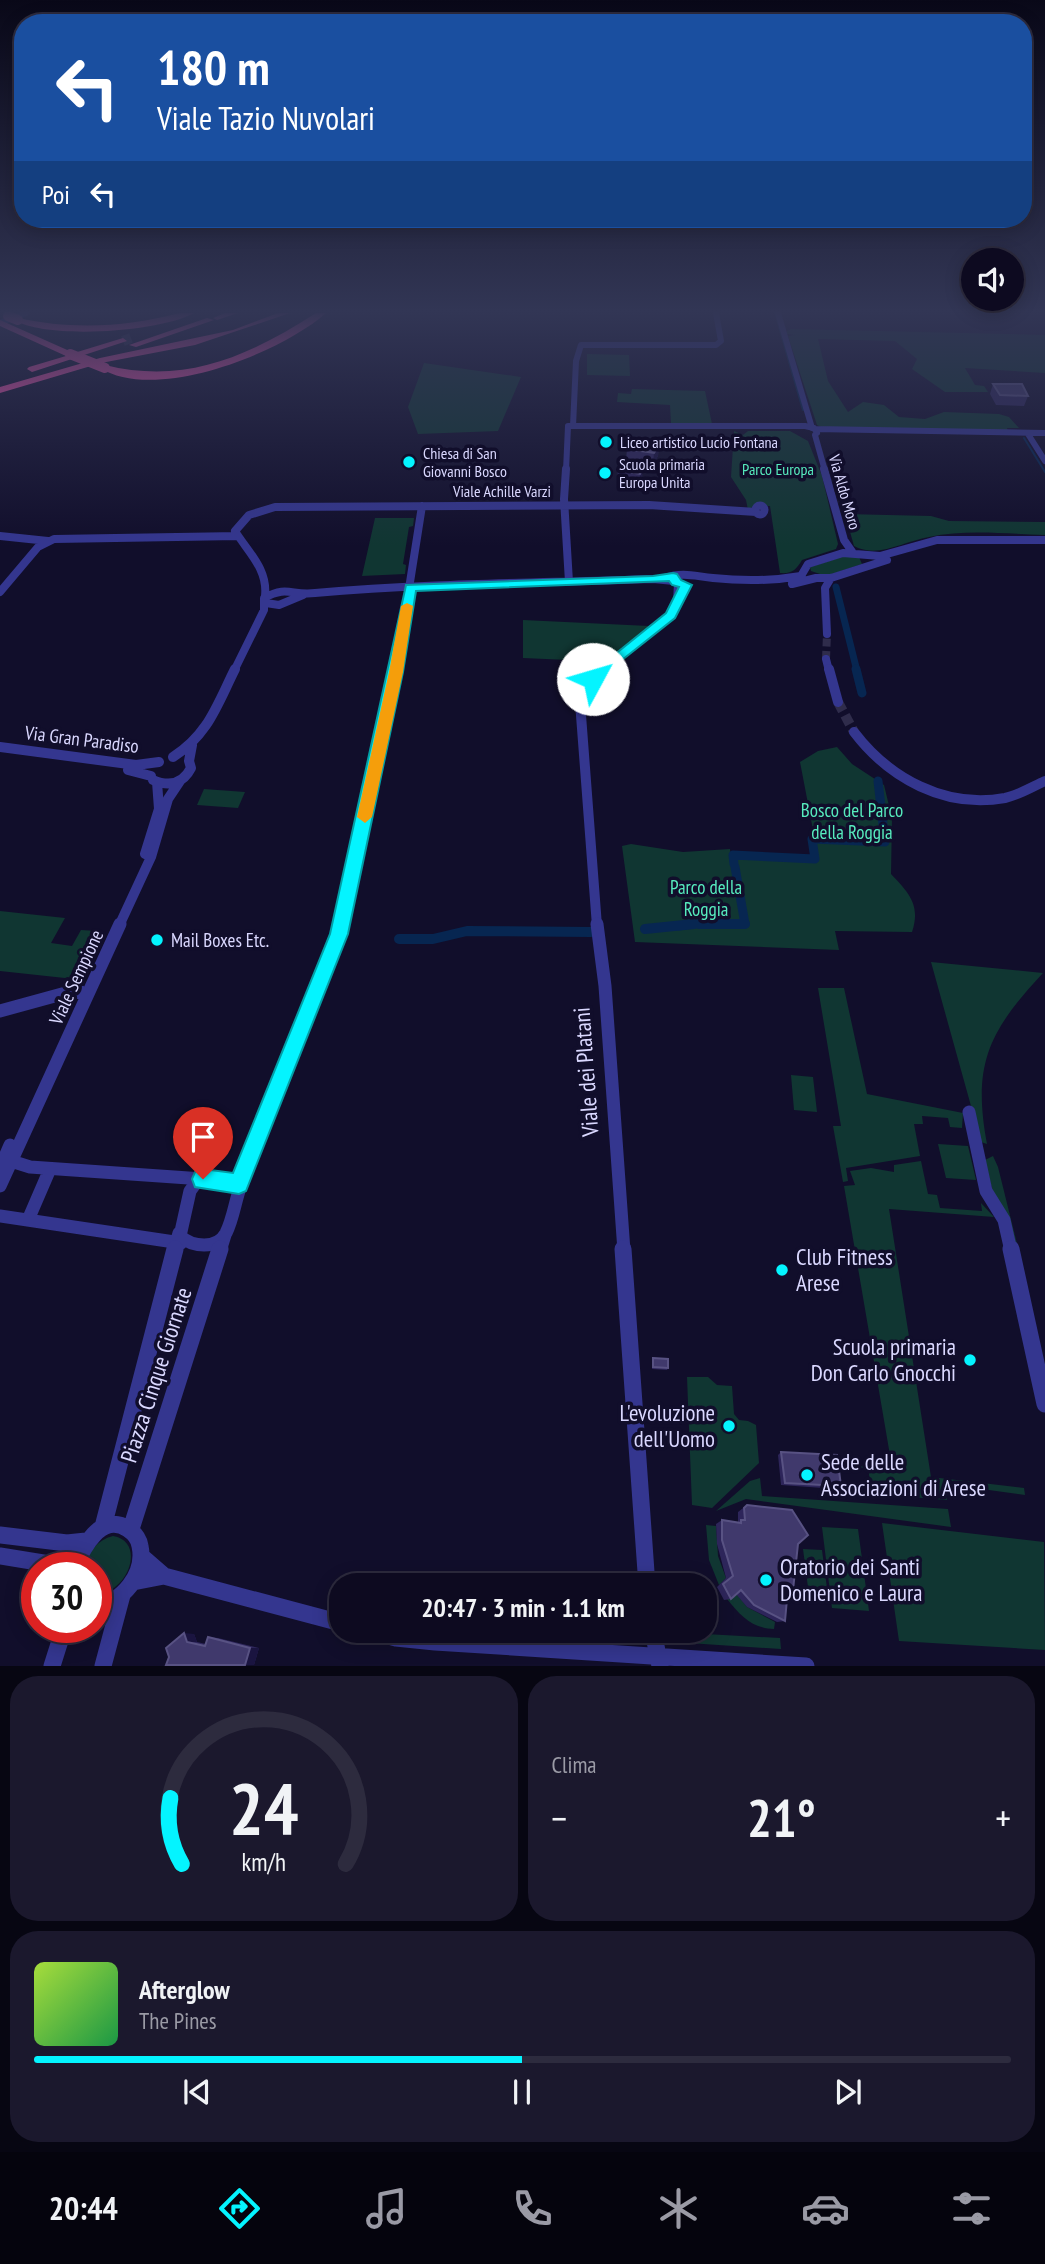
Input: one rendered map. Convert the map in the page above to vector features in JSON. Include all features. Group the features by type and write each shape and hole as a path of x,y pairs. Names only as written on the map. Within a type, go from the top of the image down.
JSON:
{"street":[{"path":"569,582 564,505 574,391"},
{"path":"802,391 808,410 807,431"},
{"path":"572,425 1045,433"},
{"name":"Via Aldo Moro","path":"807,431 816,446 850,552 866,561 864,568"},
{"path":"1028,434 1045,461"},
{"name":"Viale Achille Varzi","path":"0,536 48,541 63,538 233,532 249,515 275,507 657,505 756,512"},
{"name":"Piazza Cinque Giornate","path":"131,1529 240,1188 239,1184 339,934 396,672 422,506"},
{"path":"192,745 190,772 180,782 167,785 154,779 153,769 159,762 192,745 211,720 269,601 267,584 260,569 233,532"},
{"name":"Viale Achille Varzi","path":"203,535 233,532"},
{"path":"682,581 786,580 801,576 806,565 850,552 880,556 927,542 953,538 1045,542"},
{"path":"0,593 36,549 48,541"},
{"path":"792,584 816,578 831,578 948,543 1045,542"},
{"path":"806,569 816,578 824,593"},
{"path":"827,634 824,593 831,578"},
{"path":"269,601 285,594 653,579 792,584 824,593"},
{"name":"Viale dei Platani","path":"646,1573 606,997 600,963 580,702 592,680 671,615 682,581"},
{"path":"267,584 285,594"},
{"path":"269,601 285,594"},
{"path":"827,659 838,702"},
{"path":"854,732 873,756 893,771 942,795 997,799 1013,796 1045,781"},
{"name":"Via Gran Paradiso","path":"0,750 136,765 159,762"},
{"name":"Via Gran Paradiso","path":"0,750 85,762 154,779"},
{"path":"173,757 189,761"},
{"name":"Viale Sempione","path":"0,1186 6,1164 81,992 148,847 160,799 154,779"},
{"name":"Viale Sempione","path":"6,1164 151,857 168,799 180,782"},
{"path":"0,1011 62,994 81,992"},
{"path":"968,1112 986,1191 1003,1216 1045,1404"},
{"path":"6,1164 239,1184"},
{"path":"27,1220 50,1169"},
{"name":"Piazza Cinque Giornate","path":"103,1527 180,1239 190,1191 195,1182 203,1179"},
{"path":"0,1216 213,1244 225,1235"},
{"path":"81,1552 86,1541 103,1527 118,1524 131,1529 139,1541 141,1556 127,1589 103,1665"},
{"path":"0,1535 67,1543 86,1541"},
{"path":"0,1556 21,1559"},
{"path":"141,1556 164,1576 329,1620"},
{"path":"112,1602 127,1589 164,1576"},
{"path":"52,1665 59,1643"},
{"path":"447,1643 659,1660 806,1665"}],"green space":[{"path":"414,391 515,391 498,431 418,434 408,407"},
{"path":"632,391 705,391 712,424 671,423 670,405 617,402 618,393 631,394"},
{"path":"806,391 834,391 848,412 863,402 884,405 899,417 925,419 944,412 999,414 1009,417 1019,428 1007,428 1008,431 817,425"},
{"path":"943,391 988,392 945,392"},
{"name":"Parco Europa","path":"734,431 743,435 748,431 790,431 808,441 822,476 838,544 836,549 802,560 793,571 780,573 770,506 754,506 748,510 746,500 731,477"},
{"path":"845,514 931,516 949,521 1045,522 1045,535 957,533 872,551 854,546"},
{"path":"375,518 414,518 413,526 409,527 403,564 406,565 405,574 362,576"},
{"path":"848,555 859,557 862,564 826,576 811,571 810,567"},
{"path":"523,620 649,626 604,663 590,660 574,673 585,679 572,703 568,660 523,658"},
{"path":"837,747 852,764 884,785 892,818 891,874 912,900 915,914 912,932 835,931 839,950 635,942 622,846 631,844 683,852 730,849 731,858 819,861 800,762 818,751"},
{"path":"204,789 245,792 238,808 197,805"},
{"path":"0,911 65,918 51,943 72,946 81,930 97,931 86,947 81,949 87,954 74,979 0,971"},
{"path":"931,962 1043,973 1009,1013 989,1050 982,1092 987,1144 981,1142"},
{"path":"818,988 844,988 867,1094 963,1113 962,1128 950,1127 948,1118 922,1116 923,1124 914,1124 920,1156 846,1168 848,1181 843,1182 833,1126 841,1126"},
{"path":"791,1075 813,1077 817,1112 794,1110"},
{"path":"938,1144 968,1146 976,1180 946,1178"},
{"path":"993,1156 1022,1264 993,1193 985,1160"},
{"path":"921,1161 928,1194 937,1195 940,1208 982,1211 981,1203 994,1217 889,1209 931,1477 1024,1488 1025,1495 945,1484 947,1500 872,1494 868,1468 851,1468 850,1465 892,1467 844,1186 855,1185 850,1171 871,1168 894,1172 894,1165"},
{"path":"687,1377 708,1377 717,1385 732,1386 734,1414 739,1420 756,1425 759,1463 712,1508 692,1505"},
{"path":"760,1478 762,1496 948,1509 951,1527 746,1499 716,1511 750,1481"},
{"path":"882,1523 1044,1542 1045,1650 899,1641"},
{"path":"706,1525 716,1526 718,1556 726,1578 719,1585 717,1573 714,1573 709,1560"},
{"path":"822,1527 858,1529 869,1611 832,1608"},
{"path":"113,1536 124,1540 131,1557 124,1578 112,1589 112,1552 91,1552 102,1540"},
{"path":"803,1549 822,1550 828,1596 809,1595"},
{"path":"735,1592 747,1607 775,1622 774,1629 753,1624 742,1616 727,1599"},
{"path":"717,1635 780,1638 781,1649 688,1643 717,1643"}],"building":[{"path":"997,391 1025,391 1028,396 1000,395"},
{"path":"632,441 659,445 654,453 627,449"},
{"path":"636,461 643,469 640,474 618,470 621,464"},
{"path":"653,1358 668,1359 668,1368 653,1367"},
{"name":"Sede delle Associazioni di Arese","path":"781,1452 837,1455 841,1486 785,1483"},
{"path":"747,1505 792,1510 808,1535 798,1544 793,1590 788,1588 785,1621 754,1605 741,1590 731,1599 723,1584 733,1576 722,1540 722,1520 741,1523 741,1520 745,1520 744,1508"},
{"path":"184,1633 187,1642 205,1646 208,1637 250,1648 245,1665 166,1665 169,1657 166,1648"}],"waterway":[{"path":"797,391 803,410"},
{"path":"1024,438 1045,472"},
{"path":"836,587 857,671"},
{"path":"856,669 862,693"},
{"path":"734,864 733,855 815,859 812,839 885,842 878,781"},
{"path":"699,924 745,924 735,867"},
{"path":"645,929 694,924 678,926"},
{"path":"399,939 433,939 467,931 591,932"}],"tunnel":[{"path":"826,659 827,634"},
{"path":"838,702 854,732"}],"slow traffic":[{"path":"365,817 407,606"}],"place":[{"name":"Liceo artistico Lucio Fontana","path":"606,442"},
{"name":"Chiesa di San Giovanni Bosco","path":"409,462"},
{"name":"Scuola primaria Europa Unita","path":"605,473"},
{"name":"Mail Boxes Etc.","path":"157,940"},
{"name":"Club Fitness Arese","path":"782,1270"},
{"name":"Scuola primaria Don Carlo Gnocchi","path":"970,1360"},
{"name":"L'evoluzione dell'Uomo","path":"729,1426"},
{"name":"Sede delle Associazioni di Arese","path":"807,1475"},
{"name":"Oratorio dei Santi Domenico e Laura","path":"766,1580"}],"route":[{"path":"203,1179 239,1184 339,934 396,672 410,587 653,579 673,576 676,583 686,585 671,615 593,679"}],"park label":[{"name":"Bosco del Parco della Roggia","path":"852,821"},
{"name":"Parco della Roggia","path":"706,898"}]}
